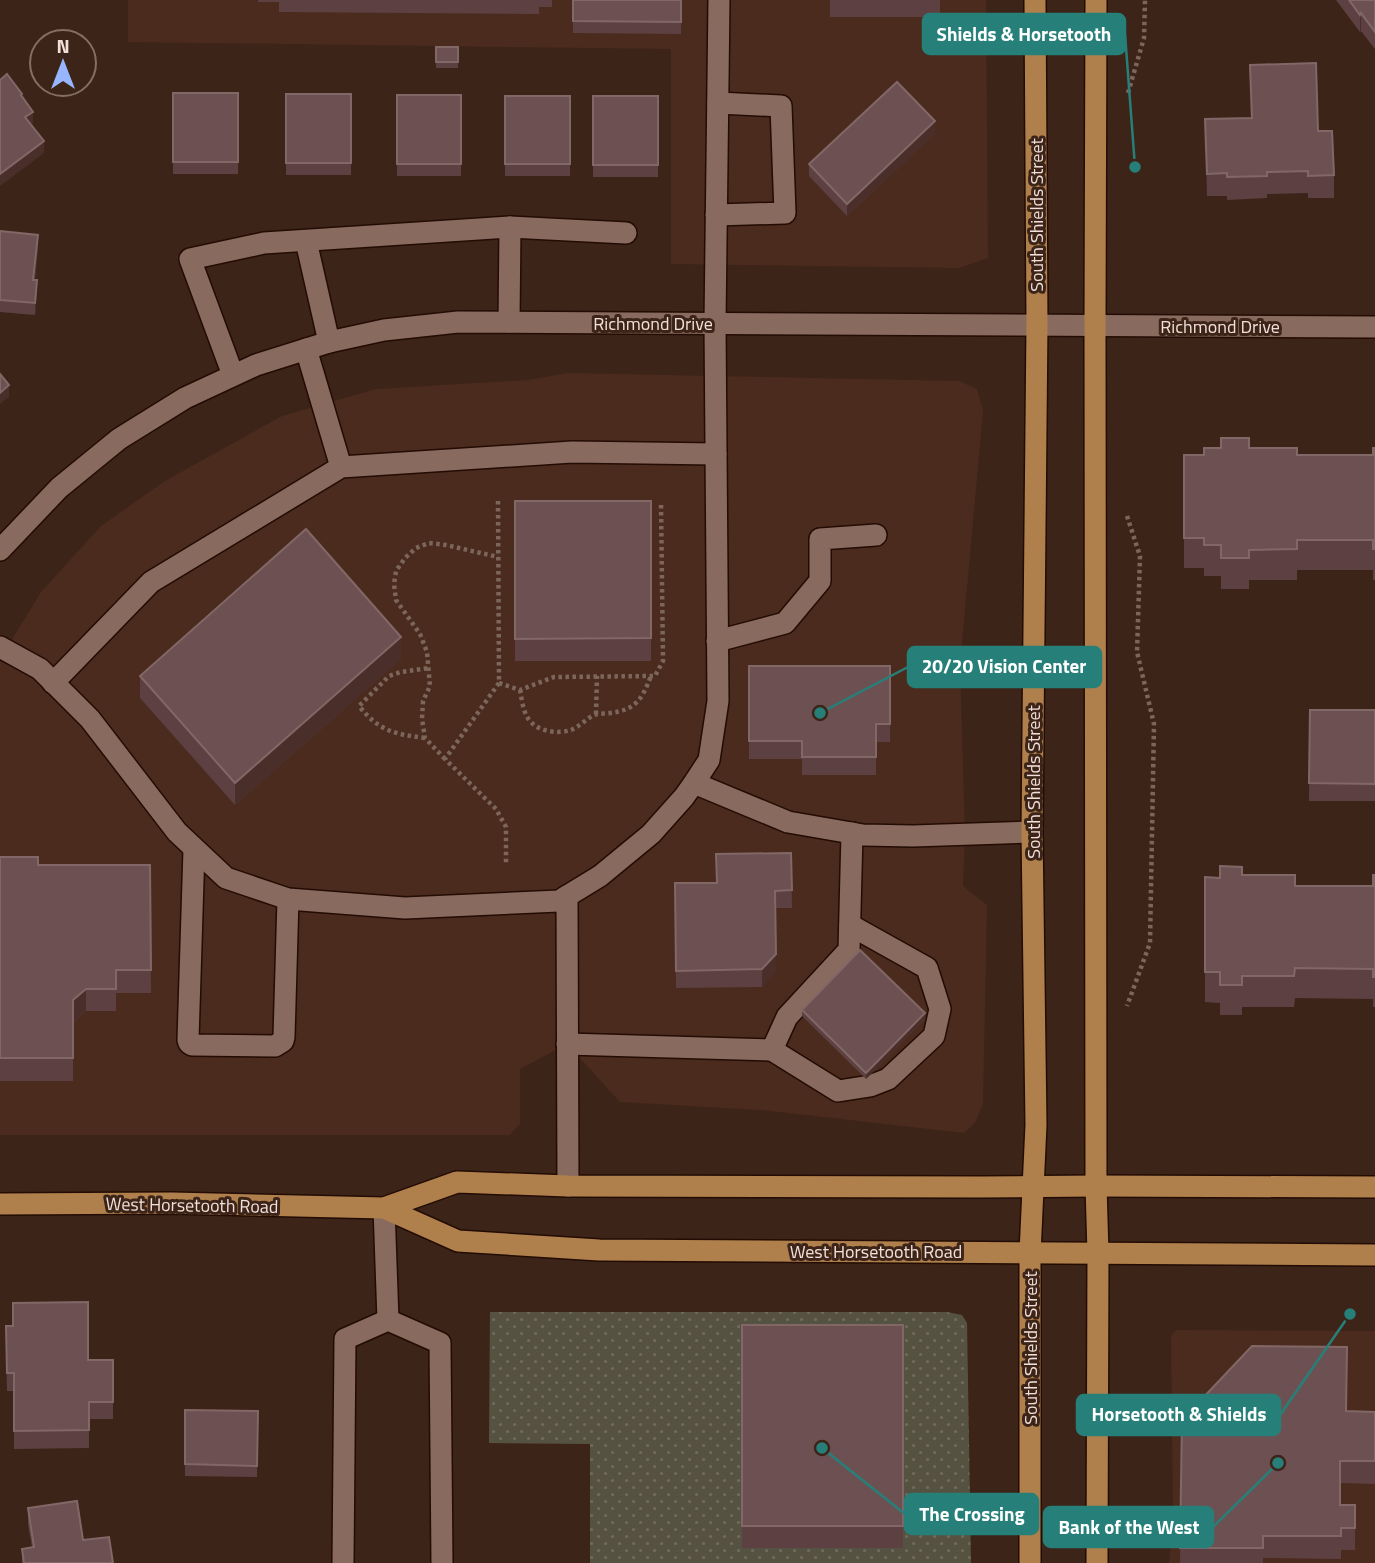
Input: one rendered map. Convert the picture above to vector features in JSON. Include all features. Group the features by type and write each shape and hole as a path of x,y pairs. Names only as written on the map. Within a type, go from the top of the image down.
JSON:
{"main road":[{"name":"South Shields Street","path":"1030,1563 1030,1253 1036,1125 1032,832 1037,324 1035,0"},
{"path":"1096,0 1097,1563"},
{"name":"West Horsetooth Road","path":"0,1204 172,1203 384,1208 457,1182 568,1185 1375,1188"},
{"name":"West Horsetooth Road","path":"384,1208 458,1241 598,1250 1375,1255"}],"street":[{"path":"0,647 40,669 90,719 177,832 226,878 288,899 405,908 559,901 600,876 650,834 684,797 709,760 718,701 715,323 719,0"},
{"path":"716,215 785,212 780,106 718,103"},
{"path":"509,323 510,227"},
{"path":"233,375 190,260 264,243 510,227 626,233"},
{"path":"306,241 329,342"},
{"name":"Richmond Drive","path":"0,550 59,488 119,439 185,398 256,365 329,342 396,329 458,323 1375,327"},
{"path":"306,349 341,467"},
{"path":"53,683 150,582 341,467 572,452 716,454"},
{"path":"717,641 785,623 820,581 820,539 876,535"},
{"path":"694,783 788,822 863,835 1032,832"},
{"path":"772,1051 787,1017 849,950 852,833"},
{"path":"194,849 188,1040 192,1045 275,1046 283,1041 288,899"},
{"path":"567,896 568,1185"},
{"path":"567,1044 772,1051 838,1091 870,1087 888,1079 934,1036 940,1009 927,968 850,925"},
{"path":"384,1208 388,1320"},
{"path":"343,1563 345,1339 388,1320 440,1343 442,1563"}],"path":[{"path":"1127,97 1144,38 1144,0"},
{"path":"445,758 499,683 498,501"},
{"path":"499,683 520,690 554,677 655,676 663,661 661,502"},
{"path":"1125,507 1140,556 1137,652 1154,724 1150,943 1127,1008"},
{"path":"498,557 429,543 416,548 405,558 396,571 394,584 396,600 420,634 427,652 430,686 423,701 425,738 496,809 506,827 506,864"},
{"path":"425,738 387,730 371,721 359,706 388,676 429,668"},
{"path":"596,714 597,676"},
{"path":"520,690 524,710 530,722 542,730 557,732 572,730 596,714 630,708 640,700 650,676"}],"shaded area":[{"path":"128,0 986,0 988,258 959,268 671,264 671,49 128,42"},
{"path":"567,373 959,381 977,389 983,411 960,664 965,834 963,886 987,905 983,1103 975,1123 964,1133 761,1110 620,1102 567,1044 520,1069 520,1124 510,1135 0,1135 0,659 41,592 101,526 165,481 282,416 376,389 529,380"},
{"path":"490,1312 947,1312 962,1315 967,1323 971,1563 590,1563 590,1444 489,1443"},
{"path":"1176,1330 1375,1331 1375,1563 1169,1563 1173,1518 1171,1335"}],"building":[{"path":"573,0 681,0 681,22 573,21"},
{"path":"1349,0 1375,0 1375,32 1361,13 1360,15"},
{"path":"436,47 458,47 458,62 436,62"},
{"path":"1316,63 1318,131 1332,131 1334,175 1308,176 1308,171 1267,172 1267,176 1227,177 1227,173 1207,174 1205,119 1252,118 1250,65"},
{"path":"7,74 33,112 25,117 44,141 0,174 0,80"},
{"path":"897,82 935,121 847,204 809,164"},
{"path":"173,93 238,93 238,162 173,162"},
{"path":"286,94 351,94 351,163 286,163"},
{"path":"397,95 461,95 461,164 397,164"},
{"path":"505,96 570,96 570,164 505,164"},
{"path":"593,96 658,96 658,165 593,165"},
{"path":"0,231 38,235 33,280 37,280 35,303 0,300"},
{"path":"0,374 9,385 0,393"},
{"path":"1221,438 1249,438 1249,448 1297,448 1297,455 1373,455 1375,448 1375,549 1373,540 1297,540 1297,549 1249,550 1249,558 1221,558 1221,545 1204,545 1204,538 1184,538 1184,455 1204,455 1204,448 1221,448"},
{"path":"515,501 651,501 651,638 515,639"},
{"path":"306,529 401,637 235,783 140,676"},
{"path":"749,666 890,666 890,724 876,724 876,757 802,757 802,741 749,741"},
{"path":"1310,710 1375,710 1375,784 1309,783"},
{"path":"791,853 792,890 775,891 776,954 762,969 676,971 675,883 717,883 716,854"},
{"path":"0,857 38,857 38,865 150,865 151,970 116,970 116,989 86,989 73,1000 73,1058 0,1058"},
{"path":"1220,866 1242,867 1242,875 1295,875 1295,886 1373,886 1375,875 1375,977 1373,969 1295,968 1294,976 1242,976 1242,985 1220,985 1220,972 1205,972 1205,877 1220,878"},
{"path":"860,950 925,1013 866,1073 802,1010"},
{"path":"88,1302 88,1360 113,1360 113,1402 89,1402 89,1430 14,1431 14,1373 7,1373 6,1326 13,1326 13,1303"},
{"path":"742,1325 903,1325 903,1526 742,1526"},
{"path":"1252,1346 1347,1347 1346,1411 1375,1412 1375,1461 1340,1461 1340,1505 1355,1505 1355,1528 1341,1528 1341,1536 1263,1536 1263,1548 1180,1548 1182,1420"},
{"path":"185,1410 258,1411 257,1466 185,1464"},
{"path":"77,1501 83,1540 109,1537 113,1563 24,1563 22,1549 34,1547 28,1508"}],"place":[{"name":"Shields & Horsetooth","path":"1135,167"},
{"name":"20/20 Vision Center","path":"820,713"},
{"name":"Horsetooth & Shields","path":"1350,1314"},
{"name":"The Crossing","path":"822,1448"},
{"name":"Bank of the West","path":"1278,1463"}]}
